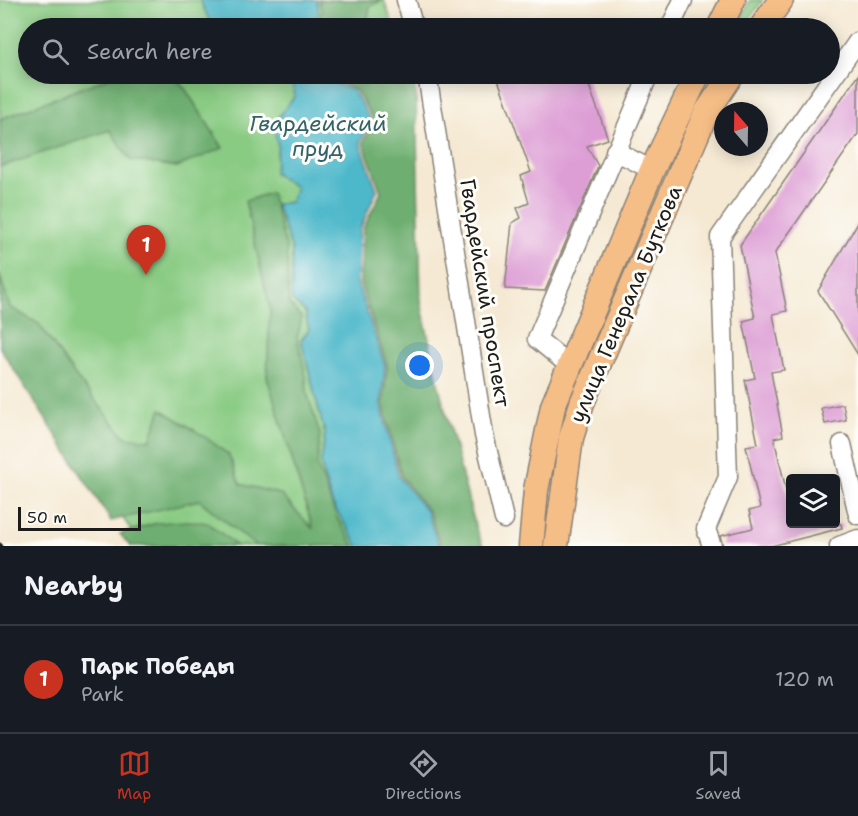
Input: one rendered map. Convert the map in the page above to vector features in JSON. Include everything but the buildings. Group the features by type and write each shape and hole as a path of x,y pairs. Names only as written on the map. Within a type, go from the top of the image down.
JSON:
{"main road":[{"path":"724,18 733,0"},
{"path":"768,18 781,0"},
{"name":"улица Генерала Буткова","path":"531,546 536,490 551,416 652,170 693,84"},
{"name":"улица Генерала Буткова","path":"556,546 571,438 582,403 706,113 725,84"}],"street":[{"path":"406,0 411,18"},
{"path":"674,18 683,0"},
{"path":"840,67 858,41"},
{"name":"Гвардейский проспект","path":"429,84 484,435 504,519"},
{"path":"570,366 537,339 645,84"},
{"path":"712,546 706,529 728,477 720,237 828,84"},
{"path":"615,151 652,170"},
{"path":"842,444 858,515"},
{"path":"839,546 858,539"}],"green space":[{"path":"0,0 200,0 208,18 18,18 18,84 292,84 295,96 274,124 278,146 274,173 296,187 291,202 276,205 292,250 292,300 305,312 309,330 301,340 325,434 321,462 324,477 333,505 358,546 142,546 12,356 0,324"},
{"path":"316,0 384,0 390,18 315,18 318,12"},
{"path":"319,0 383,0 370,6 368,18 319,18 322,12"},
{"path":"750,0 763,0 750,18 742,18"},
{"path":"92,84 181,84 223,148 177,167 130,160 110,130 0,167 0,119"},
{"path":"343,84 414,84 416,94 421,302 438,383 476,529 483,546 441,546 429,512 401,476 383,404 387,366 360,283 363,229 381,192 363,142 375,123 356,90"},
{"path":"271,193 287,250 289,304 302,318 297,338 306,376 307,393 320,434 317,465 337,518 354,546 256,546 199,500 111,521 0,348 0,276 10,307 39,324 76,377 125,437 150,440 161,409 229,455 240,484 280,494 313,529 267,377 270,309 245,201"},
{"path":"188,521 208,523 237,546 130,546 120,534 157,523"}],"water":[{"path":"200,0 316,0 319,12 316,18 208,18"},
{"name":"Гвардейский пруд","path":"292,84 337,84 354,91 372,123 360,142 377,190 360,229 357,282 385,366 381,404 399,477 427,512 439,546 358,546 333,505 324,477 321,463 325,434 301,340 309,330 305,312 292,300 292,250 276,204 291,202 296,187 274,173 278,146 273,124 295,96"}],"place":[{"name":"Парк Победы","path":"146,275"}]}
